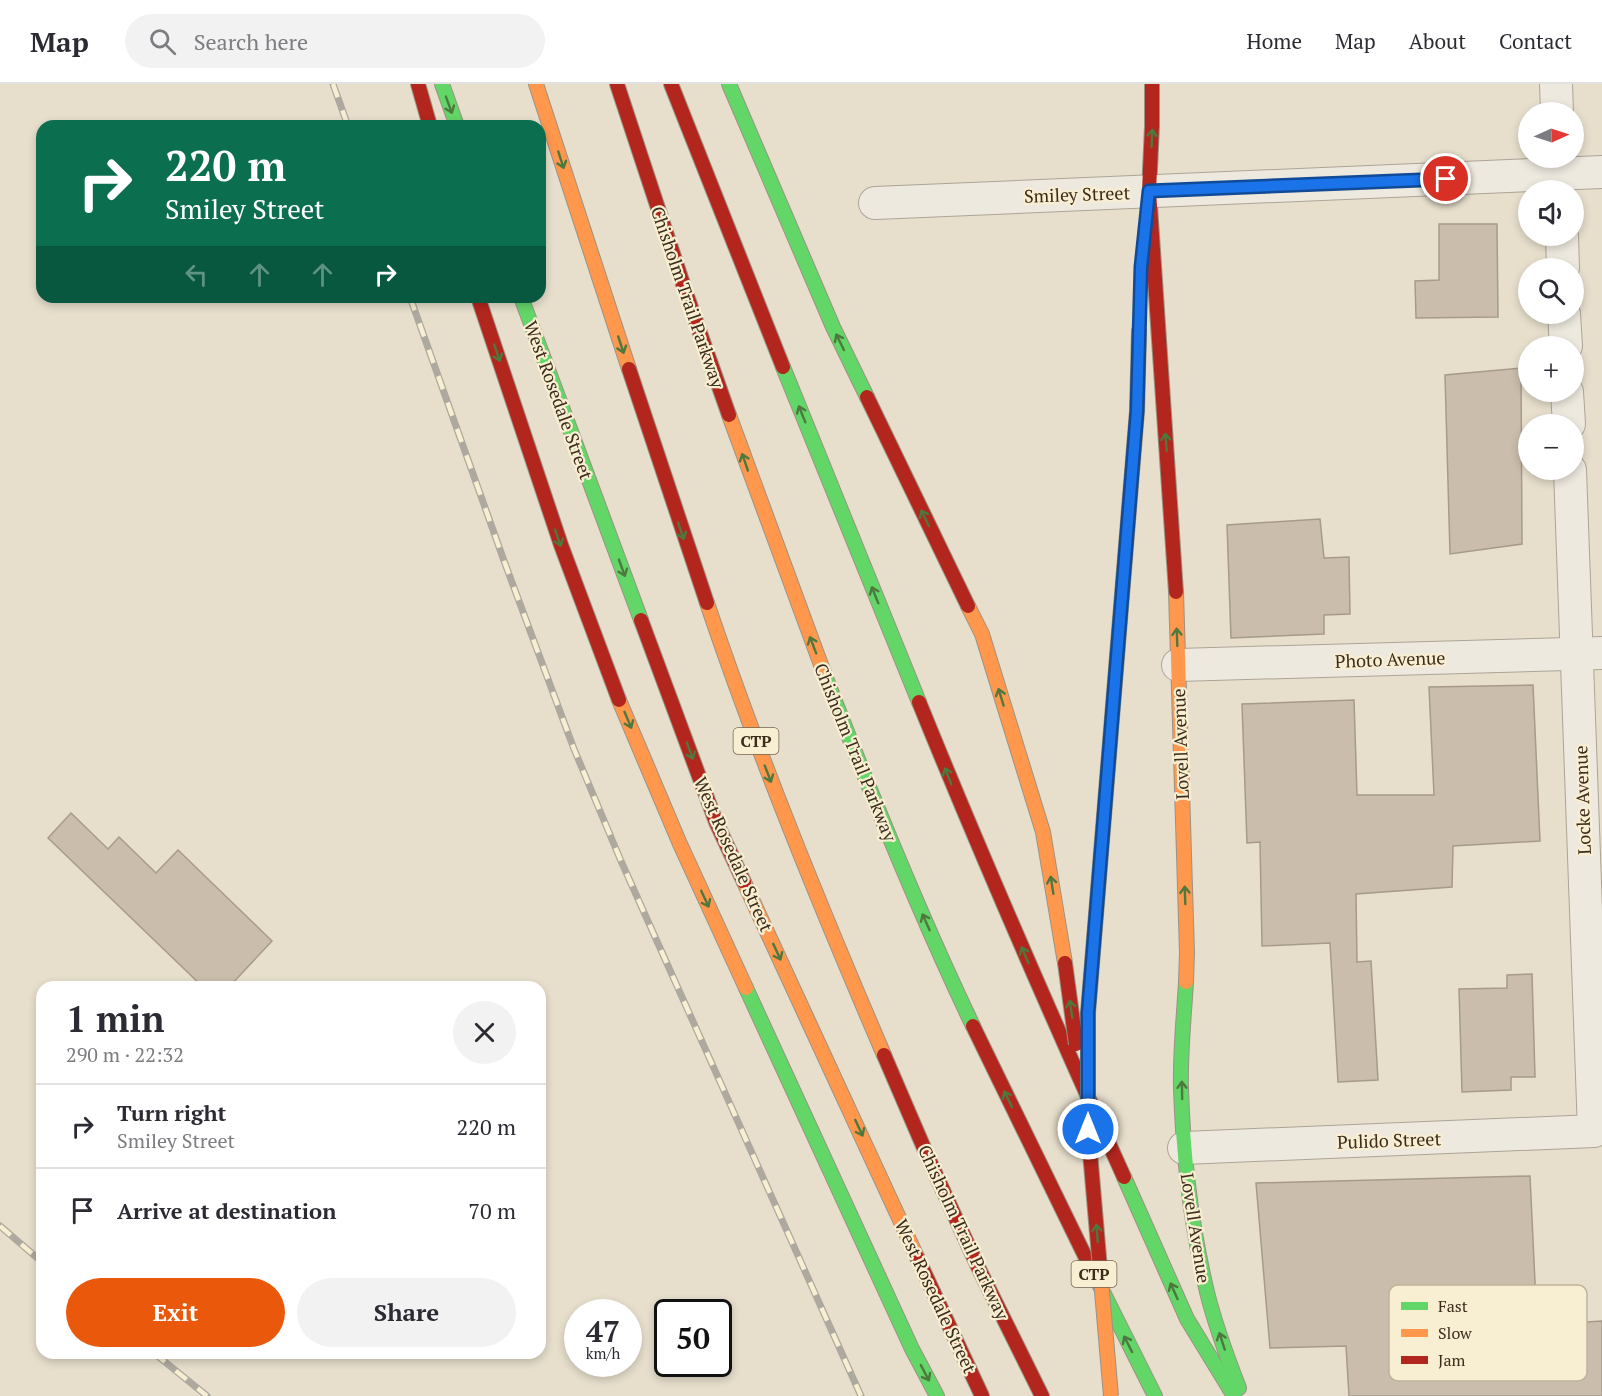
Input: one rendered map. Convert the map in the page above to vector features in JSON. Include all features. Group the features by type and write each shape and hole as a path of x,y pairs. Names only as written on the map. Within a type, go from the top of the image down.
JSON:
{"main road":[{"path":"418,84 428,120"},
{"path":"442,84 455,120"},
{"name":"Chisholm Trail Parkway","path":"536,84 723,654 787,823 930,1162 980,1271 1042,1396"},
{"name":"Chisholm Trail Parkway","path":"617,84 670,249 768,527 795,601 871,790 926,922 981,1043 1155,1396"},
{"path":"671,84 757,304 971,832 1187,1319 1234,1396"},
{"path":"729,84 833,327 982,634 1043,832 1065,963 1088,1129 1111,1396"},
{"name":"Lovell Avenue","path":"1152,84 1149,191 1175,576 1178,665 1186,953 1181,1085 1184,1148 1194,1233 1207,1294 1232,1371 1243,1396"},
{"path":"1141,278 1149,191"},
{"path":"480,303 561,545 617,694 680,844 912,1349 937,1396"},
{"name":"West Rosedale Street","path":"523,303 716,822 982,1396"},
{"path":"1088,1129 1088,1013 1137,411 1140,322"}],"street":[{"path":"1556,84 1557,102"},
{"name":"Smiley Street","path":"875,203 1602,172"},
{"name":"Locke Avenue","path":"1571,480 1589,653 1594,1131"},
{"name":"Photo Avenue","path":"1178,665 1589,653"},
{"name":"Pulido Street","path":"1184,1148 1594,1131"}],"building":[{"path":"1439,224 1497,224 1498,317 1416,318 1415,281 1439,280"},
{"path":"1518,368 1518,402 1521,402 1521,414 1518,414 1518,480 1522,480 1522,544 1450,554 1445,375"},
{"path":"1320,519 1324,558 1349,557 1350,614 1324,615 1324,634 1231,638 1227,525"},
{"path":"1533,685 1540,841 1453,846 1452,887 1356,894 1357,962 1371,961 1378,1080 1338,1082 1330,943 1262,946 1260,842 1247,843 1242,704 1354,700 1357,795 1434,795 1429,687"},
{"path":"71,813 108,849 119,837 156,873 178,850 272,941 235,981 197,981 48,838"},
{"path":"1532,974 1535,1077 1511,1077 1511,1090 1462,1092 1459,989 1507,988 1507,975"},
{"path":"1530,1176 1535,1285 1389,1285 1389,1381 1587,1381 1587,1322 1602,1321 1602,1396 1349,1396 1346,1346 1270,1348 1256,1183"}],"railway":[{"path":"333,84 346,120"},
{"path":"412,303 574,749 621,861 861,1396"},
{"path":"0,1226 36,1257"},
{"path":"161,1359 207,1396"}],"traffic: fast":[{"path":"442,84 455,120"},
{"path":"729,84 833,327 867,397"},
{"path":"523,303 641,620"},
{"path":"783,367 919,702"},
{"path":"1088,1013 1125,558"},
{"path":"824,673 895,851 973,1026"},
{"path":"1186,982 1181,1088 1189,1190 1196,1241 1207,1292 1217,1329 1239,1388"},
{"path":"746,988 912,1349 937,1396"},
{"path":"1124,1177 1187,1319 1234,1396"},
{"path":"1086,1258 1155,1396"}],"traffic: slow":[{"path":"536,84 629,369"},
{"path":"729,415 824,673"},
{"path":"1176,592 1186,982"},
{"path":"707,603 791,831 884,1055"},
{"path":"968,606 982,634 1043,832 1065,963"},
{"path":"619,700 680,844 746,988"},
{"path":"744,882 917,1257"},
{"path":"1101,1280 1111,1396"}],"traffic: jam":[{"path":"418,84 428,120"},
{"path":"617,84 729,415"},
{"path":"671,84 783,367"},
{"path":"1152,84 1149,191 1176,592"},
{"path":"480,303 561,545 619,700"},
{"path":"1125,558 1137,411 1139,331"},
{"path":"629,369 707,603"},
{"path":"867,397 968,606"},
{"path":"641,620 716,822 744,882"},
{"path":"919,702 1019,941 1124,1177"},
{"path":"1065,963 1076,1044"},
{"path":"1088,1013 1088,1129 1101,1280"},
{"path":"973,1026 1086,1258"},
{"path":"884,1055 980,1271 1042,1396"},
{"path":"917,1257 982,1396"}],"route":[{"path":"1088,1129 1088,1013 1137,411 1141,267 1149,191 1446,179"}]}
